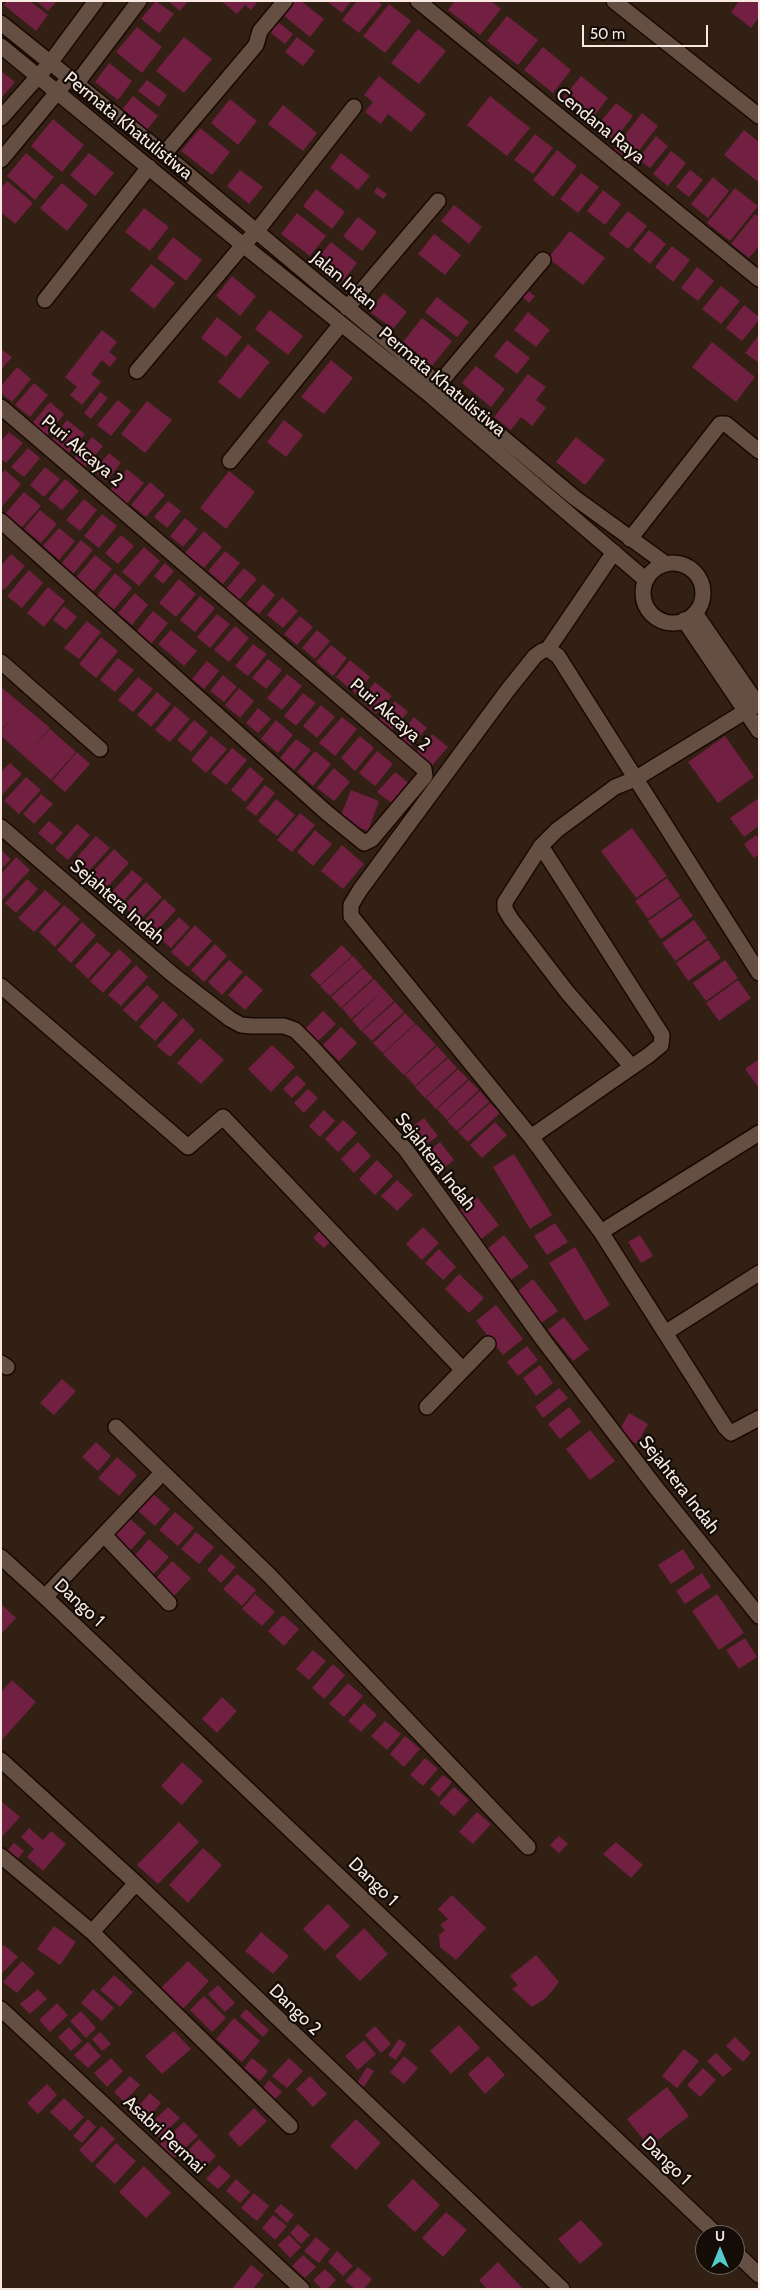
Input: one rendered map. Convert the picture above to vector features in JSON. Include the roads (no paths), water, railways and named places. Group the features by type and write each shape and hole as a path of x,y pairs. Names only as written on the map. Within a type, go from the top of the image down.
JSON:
{"street":[{"path":"1,118 50,63 96,1"},
{"path":"1,160 58,92 73,80 139,1"},
{"path":"164,154 256,45 260,31 285,1"},
{"name":"Cendana Raya","path":"418,1 759,279"},
{"path":"614,1 759,116"},
{"name":"Jalan Intan","path":"1,23 164,154 347,308 434,389 575,498 666,564"},
{"name":"Permata Khatulistiwa","path":"1,46 341,324 434,389 646,580"},
{"path":"138,372 243,245 256,232 354,107"},
{"path":"45,300 149,167"},
{"path":"347,308 438,201"},
{"path":"434,389 543,260"},
{"path":"230,461 341,324"},
{"name":"Puri Akcaya 2","path":"1,407 424,769 425,776 372,839 364,843 320,806 1,521"},
{"path":"630,539 720,424 726,424 759,451"},
{"path":"614,552 548,649 535,656 365,882 351,905 350,916 531,1137 601,1232 725,1427 732,1433 759,1418"},
{"path":"666,564 681,564 690,568 698,575 702,584 701,604 690,616 670,623 653,615 644,598 643,589 646,580 652,572 666,564"},
{"path":"690,616 755,706 759,731"},
{"path":"548,649 558,656 759,973"},
{"path":"1,662 100,749"},
{"path":"632,1067 567,992 506,909 505,902 510,891 541,846 557,830 615,787 635,778 755,706"},
{"name":"Sejahtera Indah","path":"1,827 172,974 230,1019 241,1025 284,1026 295,1030 312,1046 406,1150 657,1489 759,1616"},
{"path":"531,1137 632,1067 661,1044 662,1035 541,846"},
{"path":"1,986 188,1147 223,1116 462,1370"},
{"path":"601,1232 759,1132"},
{"path":"665,1333 759,1273"},
{"path":"427,1407 488,1344"},
{"path":"116,1427 270,1576 528,1847"},
{"path":"45,1597 162,1473"},
{"path":"104,1535 169,1603"},
{"name":"Dango 1","path":"1,1558 45,1597 706,2225"},
{"name":"Dango 2","path":"1,1760 136,1883 562,2289"},
{"path":"1,1856 92,1932 290,2126"},
{"path":"92,1932 136,1883"},
{"name":"Asabri Permai","path":"1,2009 302,2289"},
{"path":"745,2262 759,2275"}]}
